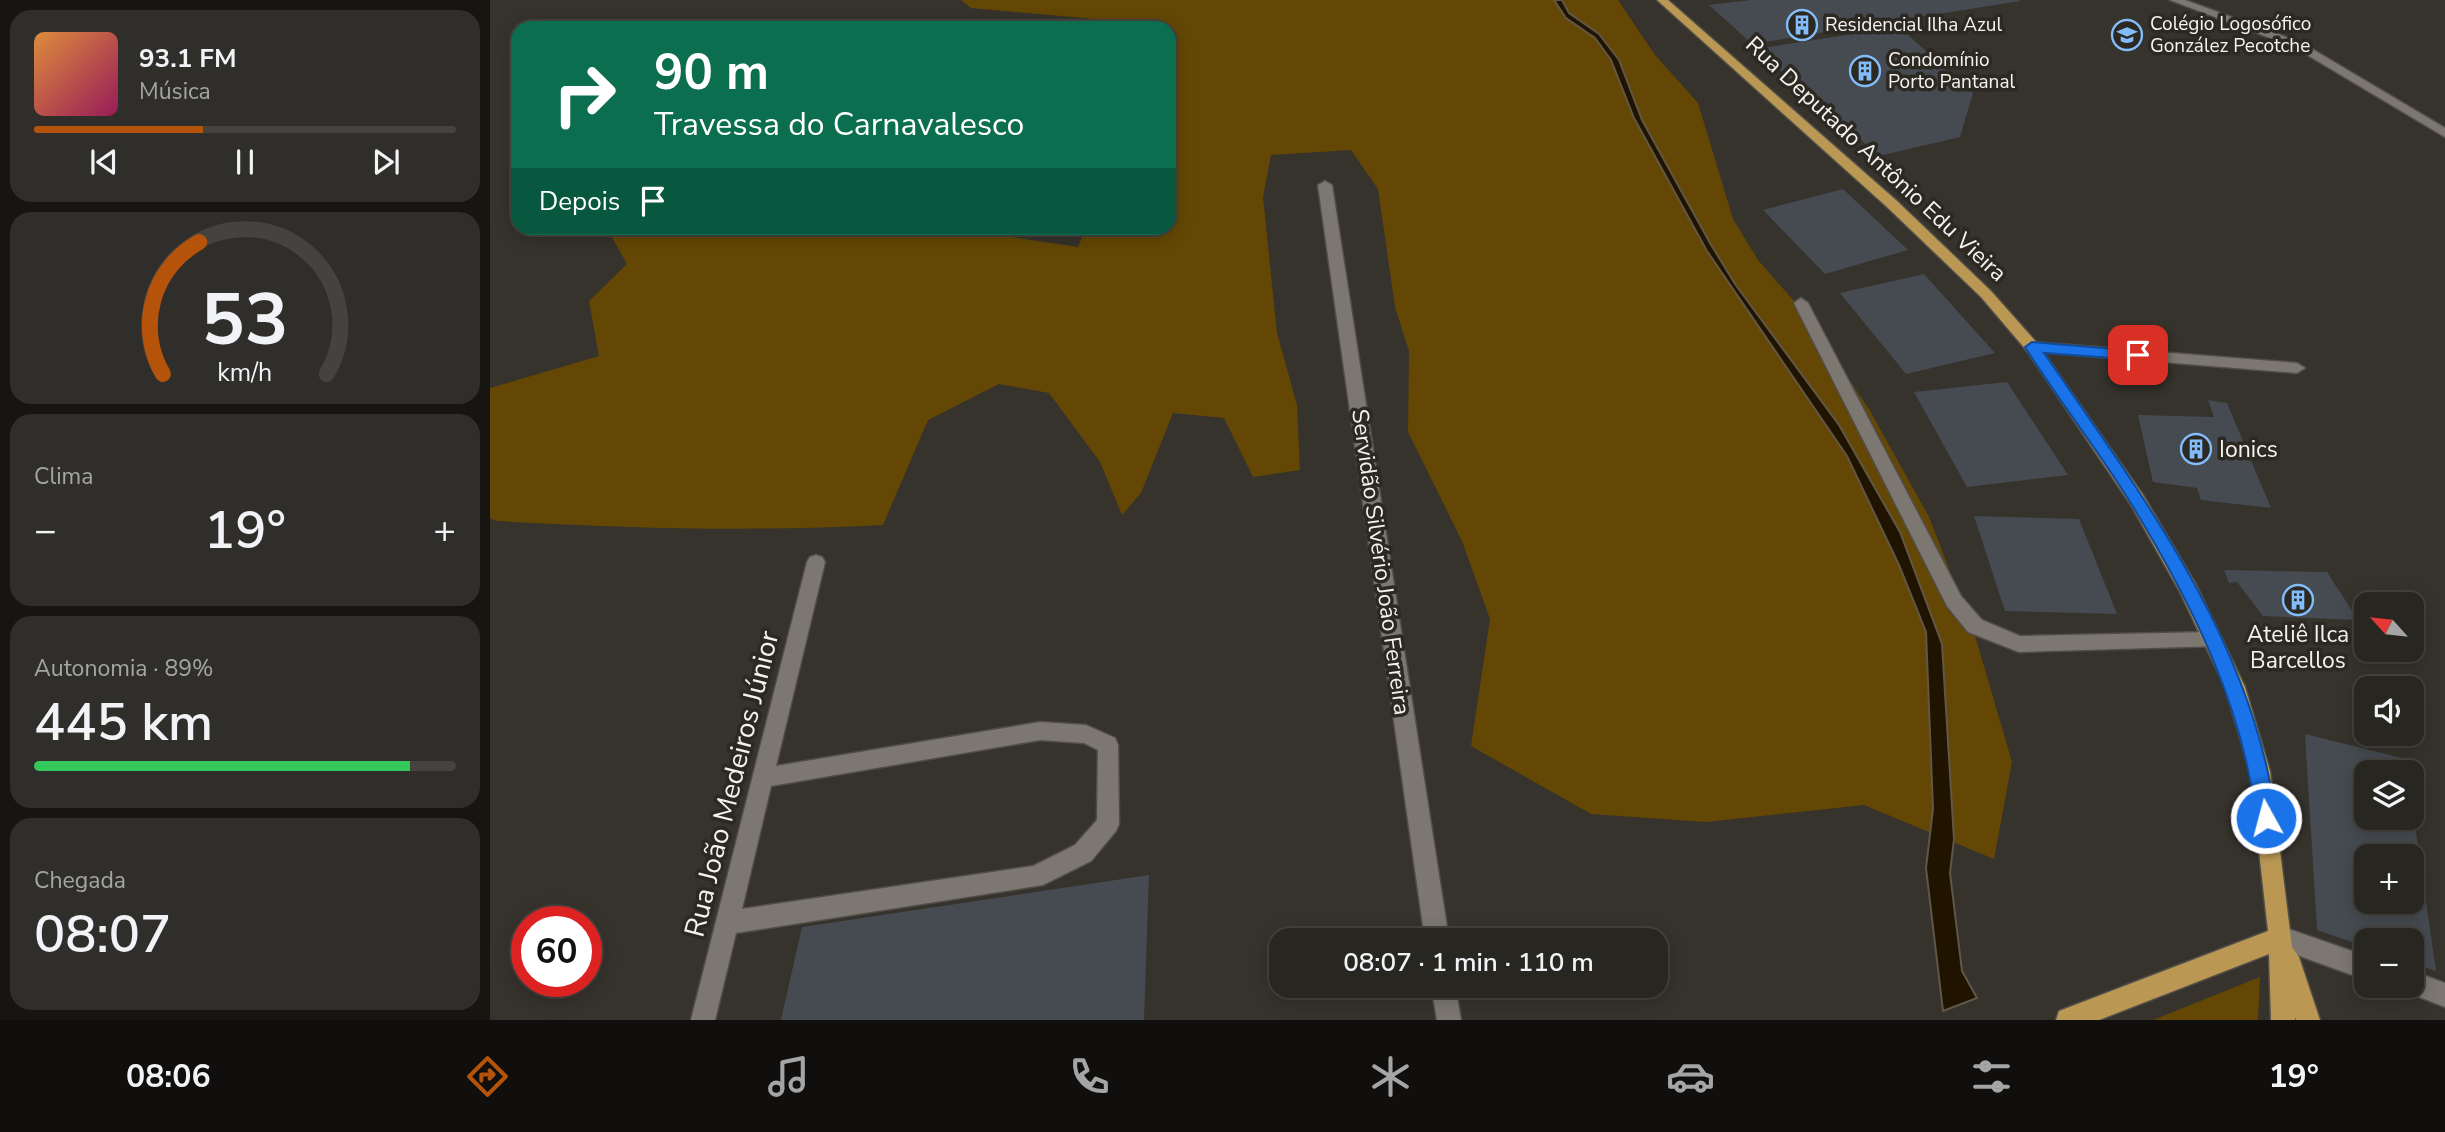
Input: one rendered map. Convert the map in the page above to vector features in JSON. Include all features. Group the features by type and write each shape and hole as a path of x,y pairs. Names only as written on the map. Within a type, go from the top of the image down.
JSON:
{"main road":[{"name":"Rua Deputado Antônio Edu Vieira","path":"1662,0 1944,252 2032,347 2137,500 2188,588 2235,688 2260,771 2280,938 2284,1020"},
{"name":"Rua Deputado Antônio Edu Vieira","path":"2280,938 2308,1020"},
{"path":"2068,1020 2280,938"}],"street":[{"path":"2175,0 2298,44 2445,133"},
{"name":"Servidão Silvério João Ferreira","path":"1325,185 1435,928"},
{"path":"1801,303 1954,601 1975,626 2019,644 2212,640"},
{"path":"2032,347 2297,368"},
{"name":"Rua João Medeiros Júnior","path":"703,1020 816,562"},
{"path":"727,923 1035,877 1083,853 1108,824 1108,745 1086,734 1040,730 763,778"},
{"path":"2280,938 2354,964"},
{"path":"2424,987 2445,995"},
{"path":"1445,998 1448,1020"}],"shaded area":[{"path":"961,0 1618,0 1655,55 1698,103 1733,219 1758,260 1800,308 1869,409 1929,517 1976,639 2012,762 1994,859 1864,805 1706,822 1591,814 1471,746 1490,619 1462,541 1408,432 1409,351 1395,307 1378,189 1351,150 1271,155 1263,197 1277,333 1297,405 1300,470 1253,477 1224,418 1173,413 1141,493 1122,515 1100,462 1049,393 999,384 928,420 883,525 689,528 593,526 496,521 490,518 490,388 599,356 589,301 627,264 611,235 998,235 1078,247 1083,235 1176,235 1176,21 1117,21 971,8"},
{"path":"1554,0 1562,0 1569,13 1599,34 1619,60 1642,120 1710,243 1735,284 1839,425 1900,532 1942,644 1954,839 1950,873 1962,971 1977,998 1943,1011 1926,868 1933,809 1926,632 1899,565 1847,456 1707,251 1634,118 1611,60 1595,38 1566,18"},
{"path":"2260,977 2258,1020 2153,1020"}],"building":[{"name":"Residencial Ilha Azul","path":"1751,0 2020,1 1752,44 1709,5"},
{"name":"Condomínio Porto Pantanal","path":"1899,27 1973,93 1960,137 1879,156 1756,49"},
{"path":"1843,189 1908,250 1825,274 1763,210"},
{"path":"1924,274 1995,353 1906,374 1840,293"},
{"path":"2007,382 2068,475 1967,487 1914,392"},
{"name":"Ionics","path":"2208,400 2227,403 2271,508 2201,500 2197,488 2153,482 2138,415 2214,417"},
{"path":"1974,516 2079,519 2117,614 2005,611"},
{"name":"Ateliê Ilca Barcellos","path":"2224,570 2327,572 2354,614 2354,620 2263,616 2237,582 2229,583"},
{"path":"2305,734 2406,759 2354,760 2354,830 2416,830 2418,844 2354,844 2354,914 2424,914 2424,888 2436,971 2424,967 2424,928 2354,928 2354,943 2317,930"},
{"path":"1149,875 1144,1020 781,1020 802,927"}],"place":[{"name":"Residencial Ilha Azul","path":"1802,25"},
{"name":"Colégio Logosófico González Pecotche","path":"2127,35"},
{"name":"Condomínio Porto Pantanal","path":"1865,71"},
{"name":"Ionics","path":"2196,449"},
{"name":"Ateliê Ilca Barcellos","path":"2298,600"}],"route":[{"path":"2138,355 2032,347 2082,416 2137,500 2188,588 2235,688 2260,771 2266,818"}]}
